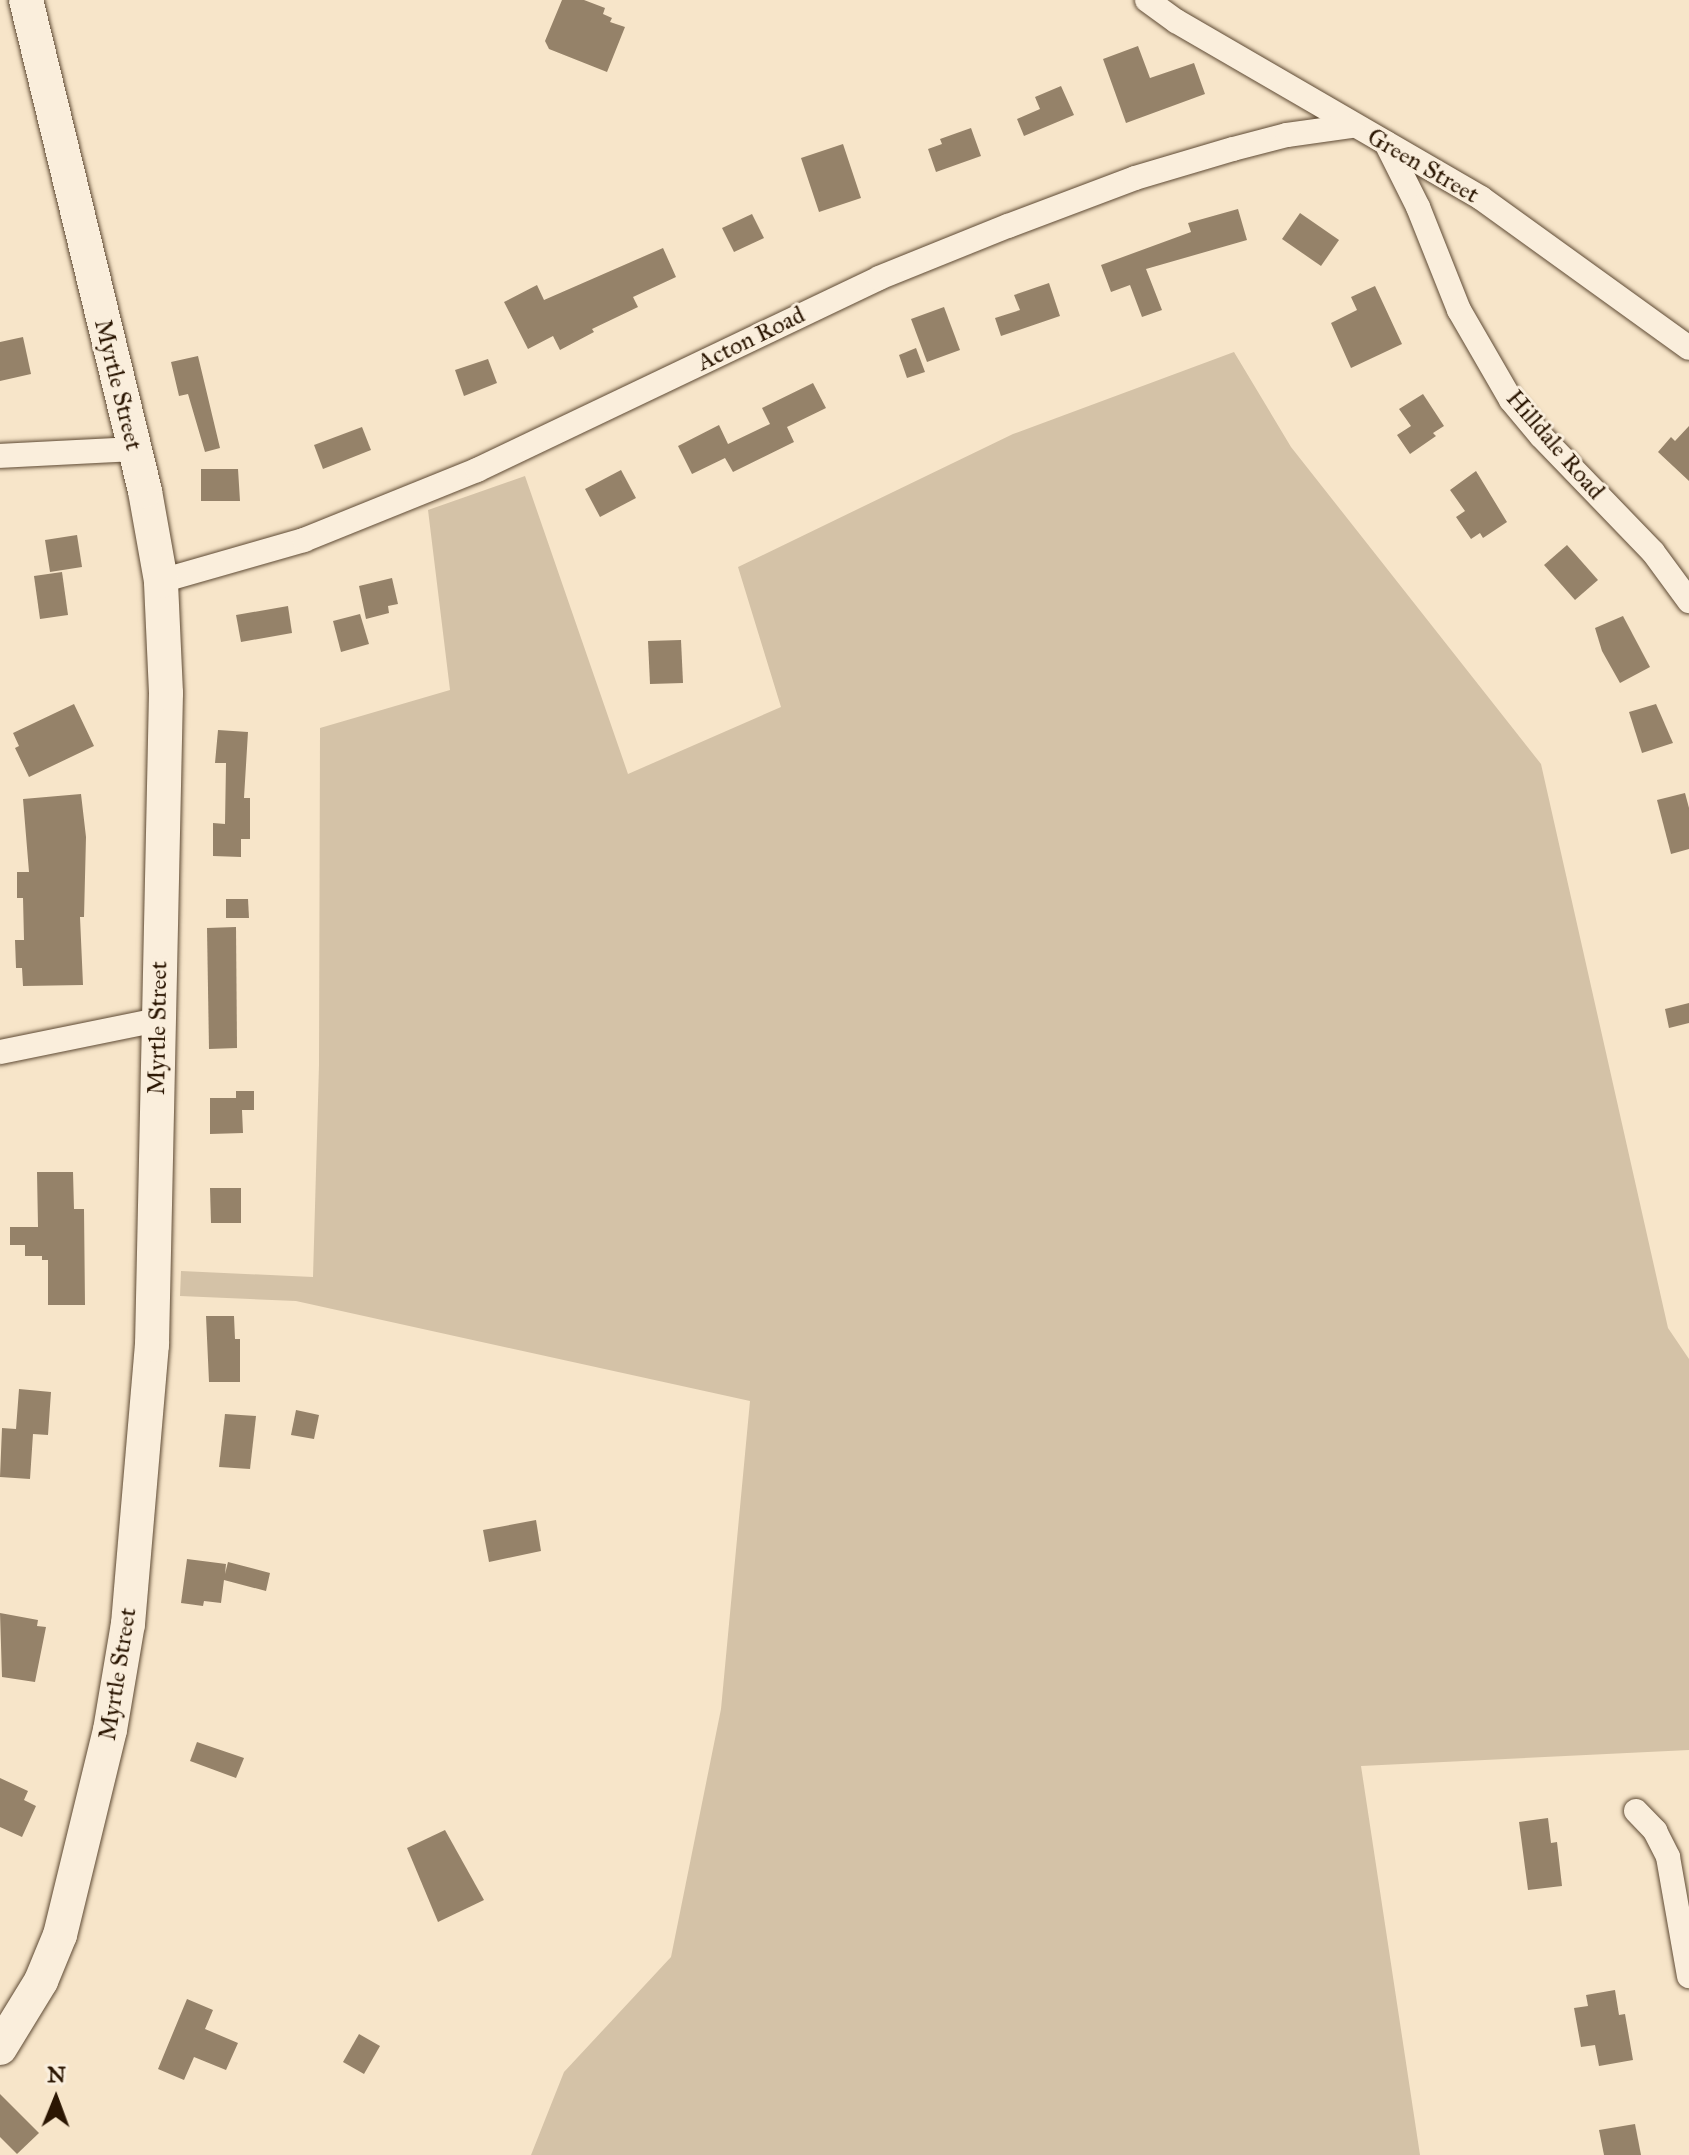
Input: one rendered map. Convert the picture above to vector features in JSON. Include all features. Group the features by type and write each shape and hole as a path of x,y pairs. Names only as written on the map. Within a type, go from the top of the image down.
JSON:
{"street":[{"name":"Myrtle Street","path":"0,2048 41,1981 60,1935 76,1878 121,1677 152,1345 166,693 161,581 133,449 26,0"},
{"name":"Green Street","path":"1147,0 1176,21 1352,126 1481,198 1689,348"},
{"name":"Acton Road","path":"161,581 304,540 477,470 879,278 1008,226 1135,178 1233,149 1287,135 1352,126"},
{"name":"Hilldale Road","path":"1386,143 1418,207 1459,310 1511,400 1541,436 1653,552 1689,601"},
{"path":"0,456 133,449"},
{"path":"0,1052 157,1020"},
{"path":"1636,1811 1655,1831 1668,1857 1689,1976"}],"shaded area":[{"path":"1234,352 1291,447 1541,764 1668,1328 1689,1359 1689,1750 1361,1766 1420,2155 531,2155 564,2072 671,1957 721,1709 750,1401 296,1301 180,1296 181,1271 313,1277 319,1065 320,728 450,690 428,510 525,476 628,774 781,707 738,567 1013,434"}],"building":[{"path":"562,0 584,0 605,8 603,14 612,18 610,22 625,27 607,72 549,49 545,41"},
{"path":"1138,46 1150,78 1194,63 1205,94 1126,123 1103,59"},
{"path":"1061,86 1074,115 1024,136 1017,119 1040,109 1035,97"},
{"path":"971,128 981,156 936,172 928,149 942,144 940,139"},
{"path":"843,144 861,198 819,212 801,158"},
{"path":"1238,209 1247,240 1146,269 1162,310 1142,317 1130,285 1111,292 1101,265 1191,232 1188,223"},
{"path":"1300,213 1339,240 1321,266 1282,239"},
{"path":"752,214 764,238 734,252 722,228"},
{"path":"663,248 676,277 633,297 638,307 592,329 594,332 560,350 553,336 528,349 504,302 537,285 544,300"},
{"path":"1049,283 1060,316 1001,336 995,318 1020,310 1014,295"},
{"path":"1375,286 1402,344 1351,368 1331,323 1357,310 1351,297"},
{"path":"944,307 960,350 927,362 911,319"},
{"path":"23,337 31,374 0,381 0,342"},
{"path":"916,348 925,372 907,378 899,355"},
{"path":"198,356 220,448 205,452 188,394 179,396 171,362"},
{"path":"488,359 497,383 464,396 455,370"},
{"path":"813,383 826,408 787,427 794,442 733,472 725,458 692,474 678,446 719,425 728,444 770,424 762,408"},
{"path":"1423,394 1444,426 1433,433 1436,436 1410,454 1397,435 1411,426 1399,409"},
{"path":"1689,426 1689,481 1658,452 1671,437 1675,441"},
{"path":"362,427 371,450 323,469 314,445"},
{"path":"201,469 238,469 240,501 201,501"},
{"path":"621,470 636,498 600,517 585,489"},
{"path":"1476,471 1507,522 1483,538 1480,533 1471,539 1456,517 1465,511 1450,490"},
{"path":"77,535 82,567 50,572 45,540"},
{"path":"1567,545 1598,580 1575,600 1544,565"},
{"path":"62,572 68,615 40,619 34,576"},
{"path":"392,578 398,604 388,606 389,613 366,619 359,586"},
{"path":"288,606 292,633 241,642 236,615"},
{"path":"360,614 369,644 341,652 333,621"},
{"path":"1623,616 1650,667 1620,683 1602,651 1595,628"},
{"path":"681,640 683,683 650,684 648,641"},
{"path":"74,704 94,746 29,777 15,748 19,746 13,733"},
{"path":"1656,704 1673,743 1642,753 1629,712"},
{"path":"218,730 248,732 244,798 250,798 250,839 241,839 241,857 213,856 213,823 225,824 226,763 215,763"},
{"path":"1685,793 1689,808 1689,849 1671,854 1657,800"},
{"path":"81,794 86,837 84,917 80,917 83,985 23,986 22,968 16,968 15,940 24,940 23,898 17,898 17,872 29,872 23,799"},
{"path":"226,899 248,899 249,918 226,918"},
{"path":"236,927 237,1048 209,1049 207,928"},
{"path":"1689,1003 1689,1023 1669,1028 1665,1009"},
{"path":"236,1091 254,1091 254,1110 242,1110 243,1133 210,1134 210,1098 236,1098"},
{"path":"37,1172 73,1172 74,1209 84,1209 85,1305 48,1305 48,1260 42,1260 42,1256 25,1256 25,1245 10,1245 10,1227 38,1227"},
{"path":"210,1188 241,1188 241,1223 211,1223"},
{"path":"206,1316 234,1316 235,1339 240,1339 240,1382 209,1382"},
{"path":"19,1389 51,1392 48,1435 33,1434 30,1479 0,1477 2,1428 16,1429"},
{"path":"296,1410 319,1415 314,1439 291,1435"},
{"path":"225,1414 256,1416 250,1469 219,1467"},
{"path":"536,1520 541,1551 489,1562 483,1530"},
{"path":"187,1559 226,1564 225,1574 228,1562 270,1573 266,1591 224,1580 221,1603 204,1601 203,1606 181,1603"},
{"path":"0,1613 38,1620 37,1626 46,1627 35,1682 2,1677"},
{"path":"197,1742 244,1758 236,1778 190,1761"},
{"path":"0,1778 28,1791 24,1800 36,1806 22,1837 0,1827"},
{"path":"1548,1818 1551,1843 1557,1842 1562,1886 1528,1890 1519,1822"},
{"path":"445,1830 484,1900 438,1922 407,1848"},
{"path":"1615,1990 1619,2015 1625,2014 1633,2060 1599,2066 1595,2045 1581,2047 1574,2008 1588,2006 1586,1995"},
{"path":"187,1999 213,2010 205,2029 238,2043 226,2070 194,2057 184,2080 158,2069"},
{"path":"359,2034 380,2046 364,2074 343,2062"},
{"path":"0,2094 39,2133 17,2154 0,2137"},
{"path":"1635,2124 1641,2155 1604,2155 1599,2130"}]}
